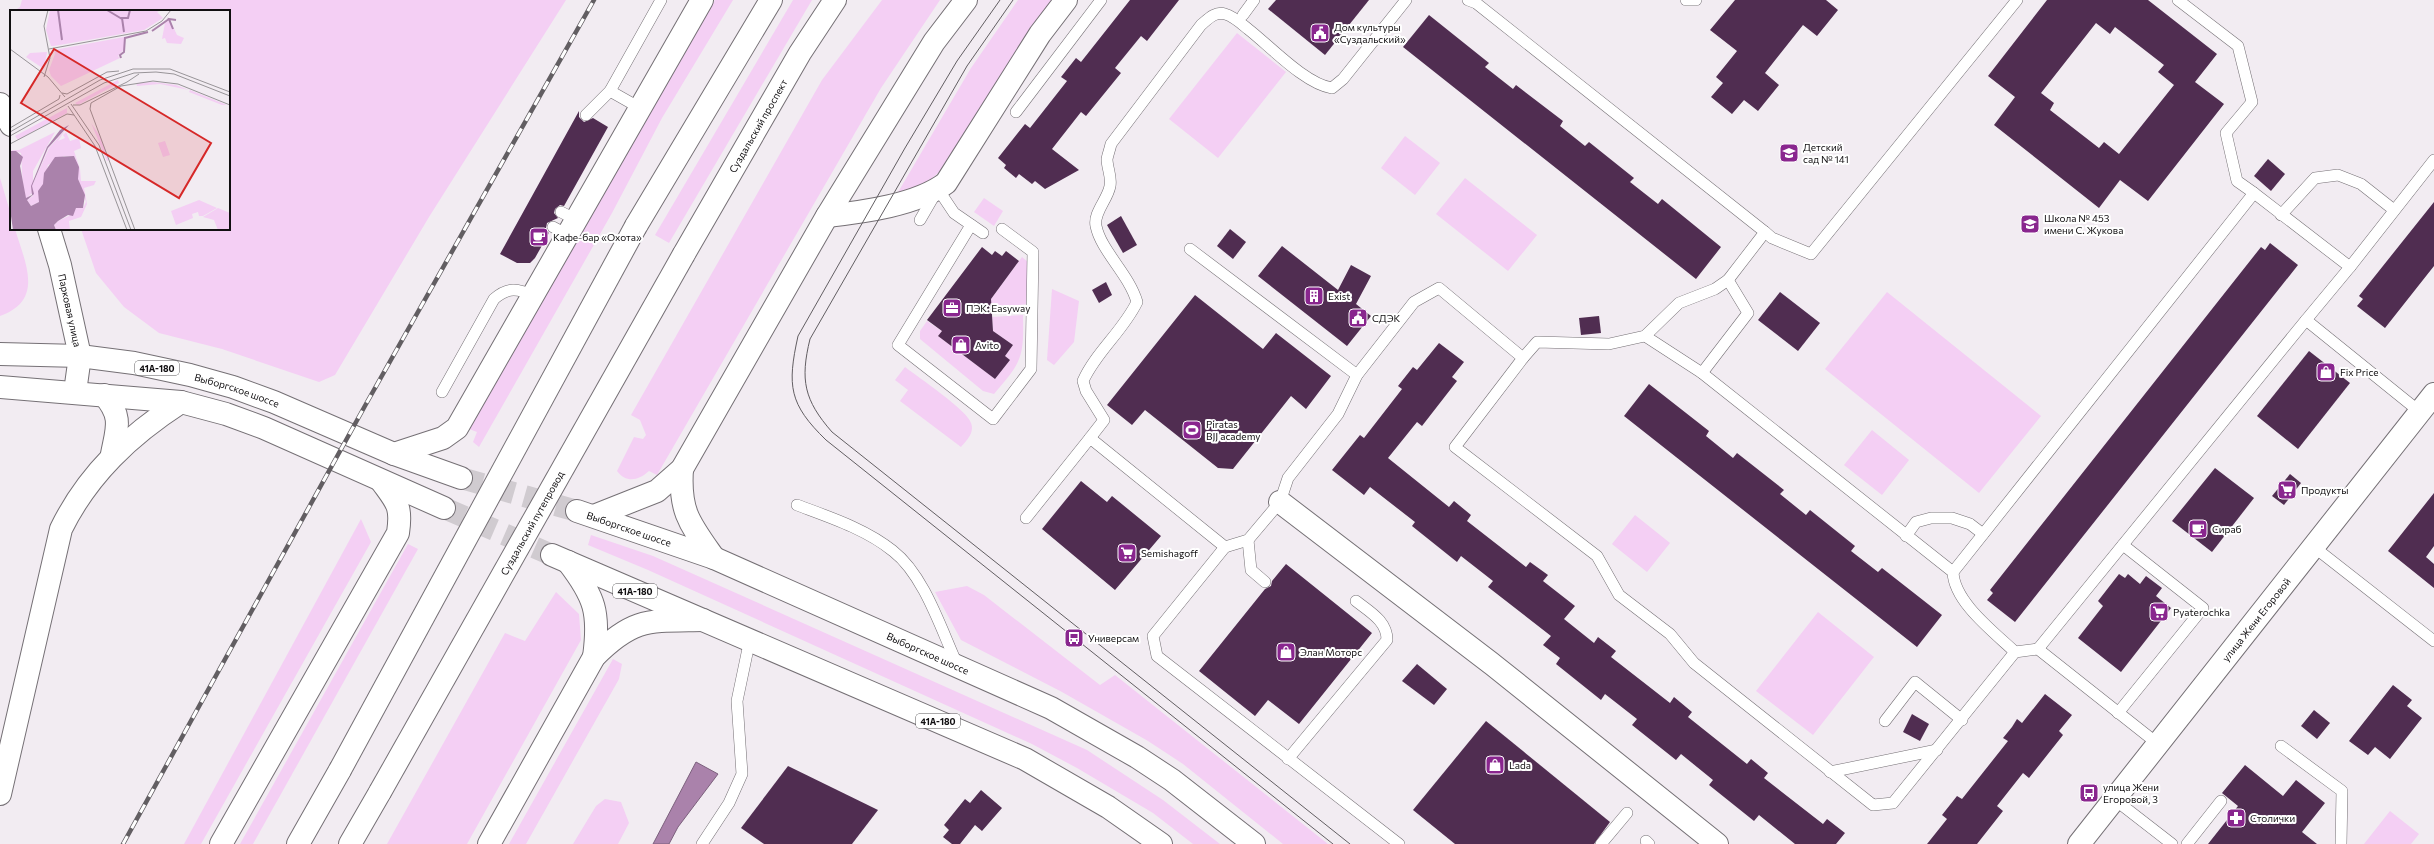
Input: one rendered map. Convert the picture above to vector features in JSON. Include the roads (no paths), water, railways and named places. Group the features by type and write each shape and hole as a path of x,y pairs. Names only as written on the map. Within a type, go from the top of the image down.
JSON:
{"main road":[{"path":"394,454 443,438 457,428 533,296 565,223 640,108 702,0"},
{"path":"298,844 340,770 636,226 772,0"},
{"name":"Суздальский проспект","path":"684,254 800,53 835,0"},
{"path":"714,558 686,516 680,493 682,469 827,216 934,42 966,0"},
{"path":"827,216 886,206 938,189 946,183 1040,34 1066,0"},
{"path":"0,104 10,123"},
{"name":"Парковая улица","path":"49,230 60,266 80,356 75,392"},
{"name":"Суздальский путепровод","path":"350,844 684,254"},
{"name":"Выборгское шоссе","path":"0,354 80,356 134,363 233,387 394,454 461,478"},
{"path":"0,388 75,392 181,402 226,414 264,428 382,482 444,508"},
{"name":"улица Жени Егоровой","path":"2078,844 2434,394"},
{"path":"104,395 114,407 119,420 112,454"},
{"path":"0,794 61,529 74,502 112,454 152,420 181,402"},
{"name":"Выборгское шоссе","path":"682,469 657,491 585,514 714,558 1051,708 1137,757 1172,780 1254,844"},
{"path":"221,844 398,533 401,514 394,499 382,482"},
{"path":"1280,502 1492,664 1717,844"},
{"name":"41А-180","path":"594,657 598,630 596,611 583,581 560,558 1025,759 1108,807 1160,844"},
{"path":"489,844 594,657 613,638 630,628 646,623 703,620"}],"lane":[{"path":"586,115 610,91 661,0"},
{"path":"1016,112 1101,0"},
{"path":"1243,15 1254,0"},
{"path":"1026,518 1104,420 1086,391 1083,381 1088,370 1131,314 1137,302 1133,288 1102,240 1095,225 1098,212 1110,186 1111,173 1107,160 1111,144 1201,25 1213,15 1225,14 1238,21 1305,75 1321,86 1332,88 1342,79 1406,0"},
{"path":"1686,0 1696,0"},
{"path":"1474,1 1772,238 1811,254 2017,0"},
{"path":"2178,0 2238,46 2252,102 2226,133 2237,181 2350,267"},
{"path":"610,91 640,108"},
{"path":"2038,650 2350,267 2434,160"},
{"path":"2281,215 2315,178 2338,175 2361,184 2394,210"},
{"path":"920,220 938,189 954,213 983,233"},
{"path":"2015,652 1966,604 1954,584 1953,572 2254,193"},
{"path":"971,225 898,345 993,419 1031,369 1033,252 1002,229"},
{"path":"1765,232 1728,280 1715,289 1679,303 1645,336 1609,344 1537,342 1455,447 1597,556 1619,594 1670,634 1694,663 1873,805 1893,804 1962,720 2015,652 2038,650 2158,744"},
{"path":"1190,249 1357,375"},
{"path":"1702,373 1748,313 1728,280"},
{"path":"1399,844 1157,656 1153,636 1225,547 1248,540 1280,502 1288,478 1338,414 1357,375 1414,302 1439,288 1523,358"},
{"path":"442,392 494,299 502,292 512,289 521,290 533,296"},
{"path":"2306,320 2420,412"},
{"path":"1645,336 1702,373 1953,572"},
{"path":"1090,438 1225,547"},
{"path":"797,505 834,518 894,551 911,569 923,589 958,667"},
{"path":"1906,536 1916,522 1931,518 1952,518 1970,524 1983,534"},
{"path":"1248,540 1251,570 1265,582"},
{"path":"2118,713 2202,608 2123,545"},
{"path":"2314,547 2434,641"},
{"path":"1288,759 1387,640 1387,631 1382,622 1356,601"},
{"path":"702,844 730,803 742,774 737,701 750,639"},
{"path":"1885,721 1915,682 1962,720"},
{"path":"2281,746 2342,791 2341,844"},
{"path":"1830,772 1937,750"},
{"path":"2114,799 2168,843"},
{"path":"2187,844 2222,801"},
{"path":"1602,844 1627,812"}],"tunnel":[{"path":"461,478 577,511"},
{"path":"444,508 552,555"}],"tram line":[{"path":"1000,0 957,61 905,148 798,336 792,381 798,404 804,416 826,440 1333,844"},
{"path":"1013,0 967,66 810,339 805,366 805,378 810,399 815,410 832,432 1350,844"}],"railway":[{"path":"123,844 366,404 594,0"}],"place":[{"name":"Дом культуры «Суздальский»","path":"1320,33"},
{"name":"Детский сад № 141","path":"1789,153"},
{"name":"Школа № 453 имени С. Жукова","path":"2030,224"},
{"name":"Кафе-бар «Охота»","path":"539,237"},
{"name":"Exist","path":"1314,296"},
{"name":"ПЭК: Easyway","path":"952,308"},
{"name":"СДЭК","path":"1358,318"},
{"name":"Avito","path":"961,345"},
{"name":"Fix Price","path":"2326,372"},
{"name":"Piratas BJJ academy","path":"1192,430"},
{"name":"Продукты","path":"2287,490"},
{"name":"Сираб","path":"2198,529"},
{"name":"Semishagoff","path":"1127,553"},
{"name":"Pyaterochka","path":"2159,612"},
{"name":"Универсам","path":"1074,638"},
{"name":"Элан Моторс","path":"1286,652"},
{"name":"Lada","path":"1495,765"},
{"name":"улица Жени Егоровой, 3","path":"2089,793"},
{"name":"Столички","path":"2236,818"}]}
